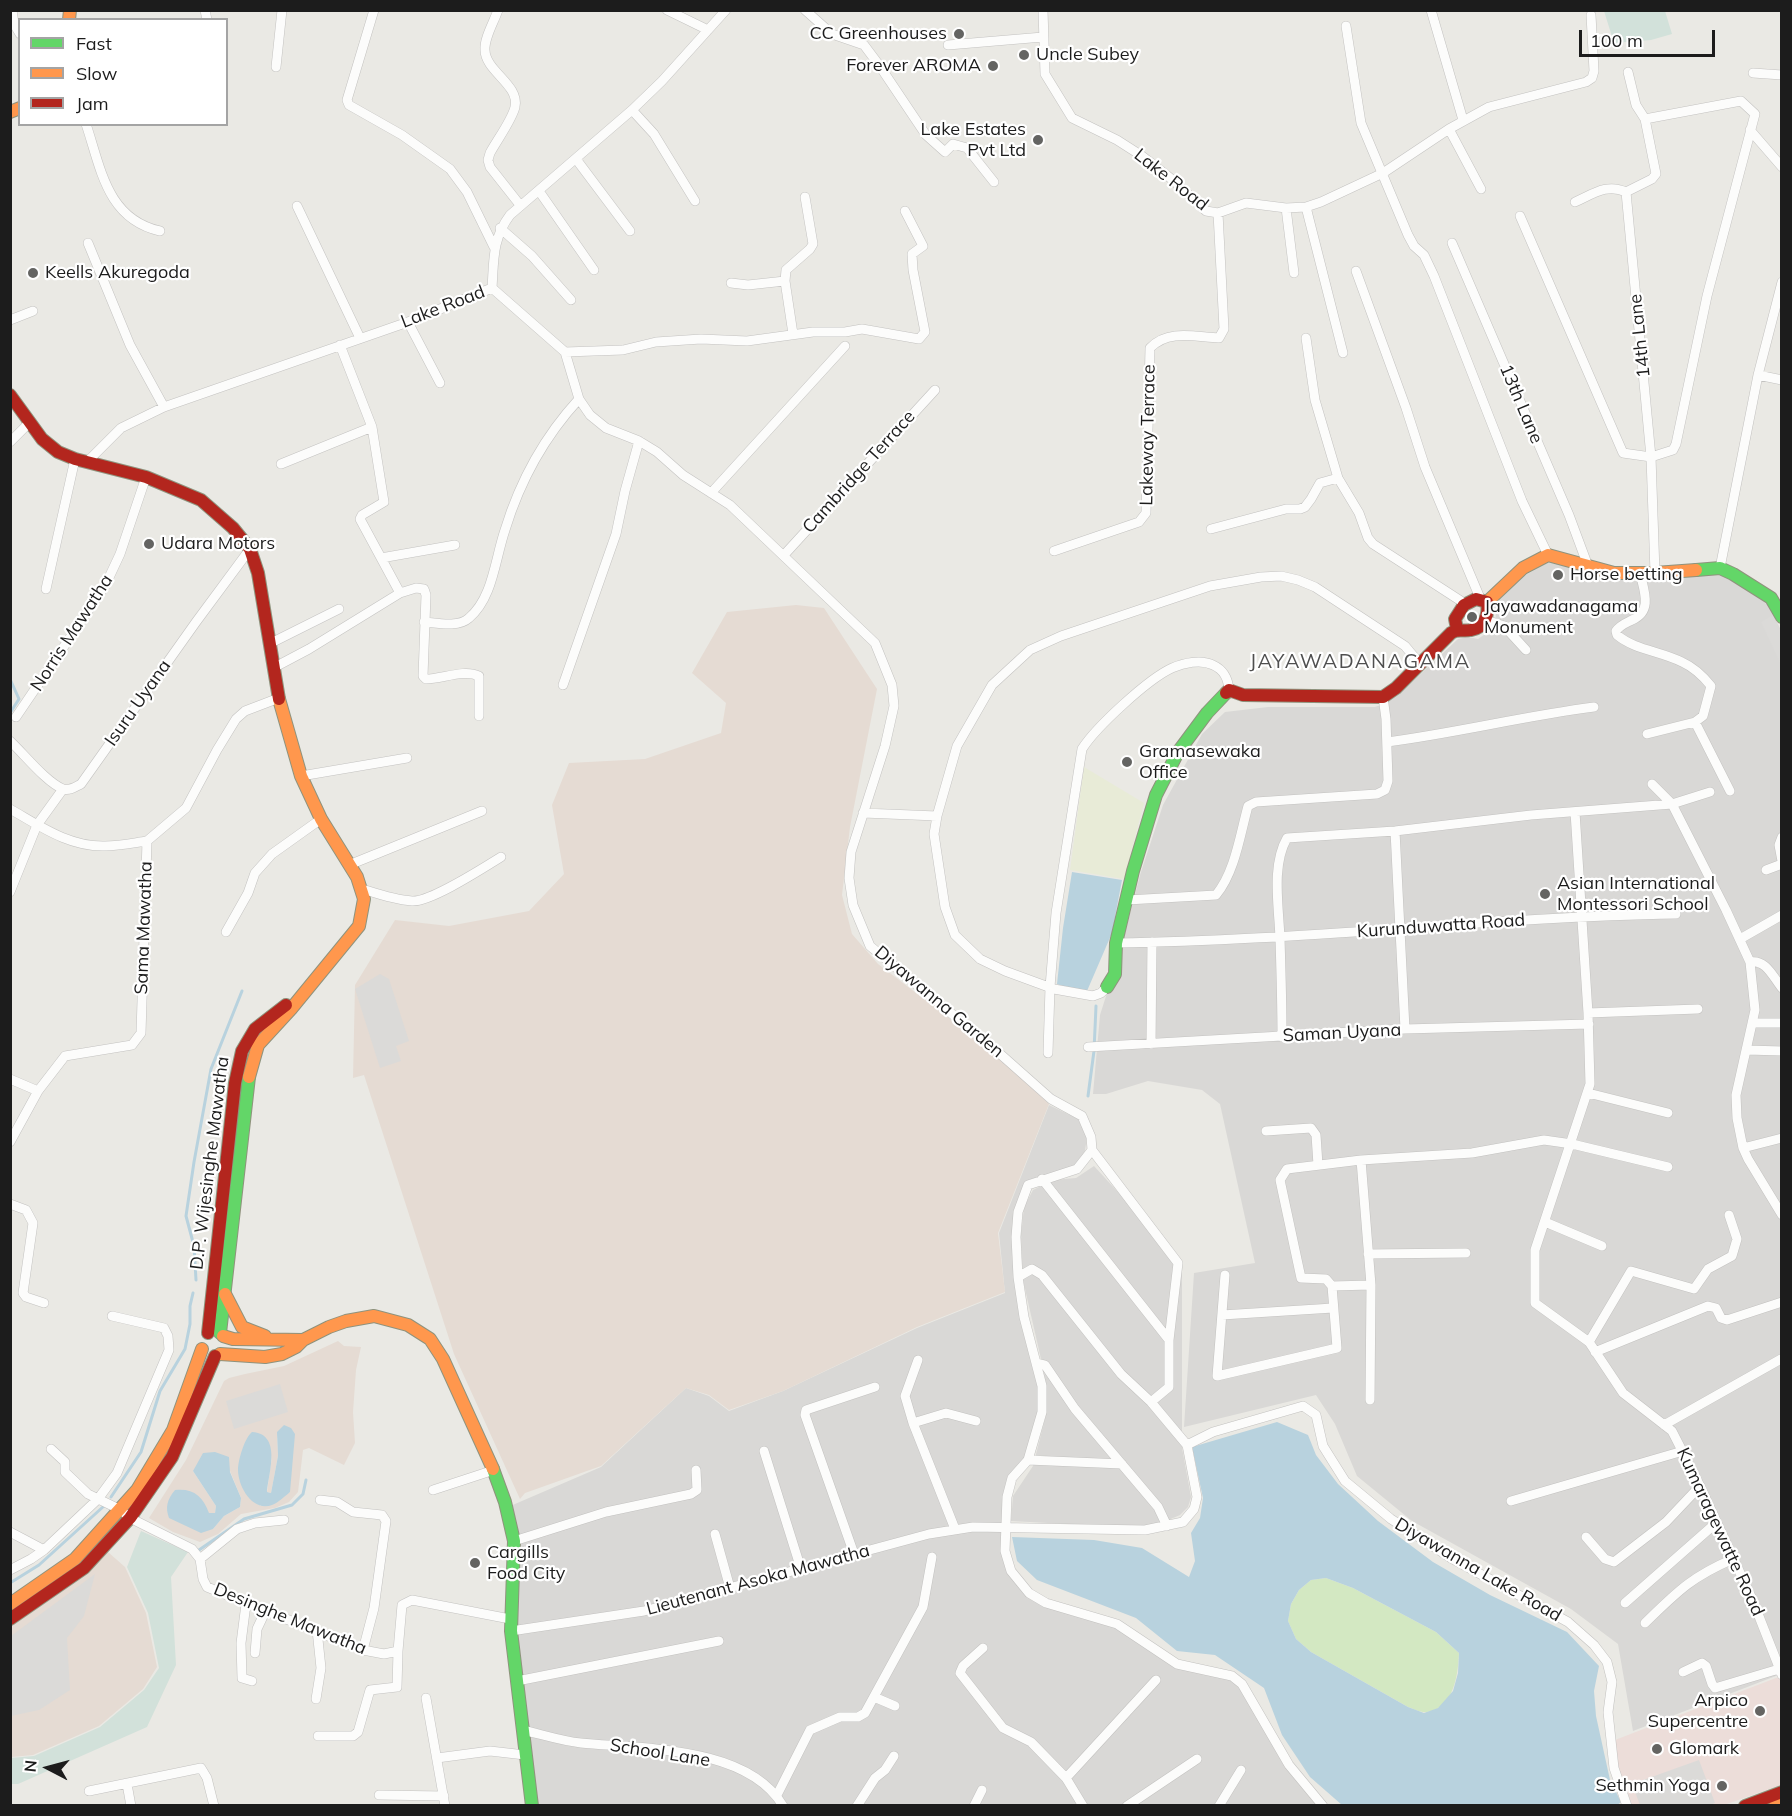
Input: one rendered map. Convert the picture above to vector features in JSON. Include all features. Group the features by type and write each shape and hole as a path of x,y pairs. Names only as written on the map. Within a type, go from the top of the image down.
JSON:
{"main road":[{"path":"10,395 42,439 58,452 81,461 146,477 201,500 233,528 250,549 258,573 279,698 301,776 321,819 362,889"},
{"path":"1483,600 1525,566 1548,555 1614,573 1655,573 1720,568 1771,598 1782,617"},
{"path":"1472,598 1483,600 1489,609 1486,620 1477,629 1463,632 1457,629 1455,619 1464,603 1472,598"},
{"path":"1107,987 1115,974 1116,943 1144,832 1166,773 1192,732 1228,690 1243,695 1383,697 1392,692 1457,629"},
{"name":"D.P. Wijesinghe Mawatha","path":"217,1334 250,1068 258,1045 359,927 364,899 362,889"},
{"name":"D.P. Wijesinghe Mawatha","path":"217,1334 235,1083 242,1051 255,1029 306,989"},
{"path":"224,1292 242,1327 272,1339"},
{"path":"202,1349 208,1355 265,1357 282,1354 296,1347 303,1340 346,1321 374,1316 408,1325 430,1339 444,1359 494,1470 505,1502 514,1541 514,1579 510,1625 532,1806"},
{"path":"10,1619 84,1568 172,1457 218,1355 226,1343 217,1334"},
{"path":"10,1604 75,1559 126,1514 137,1490 173,1430 202,1349 201,1342 217,1334 233,1339 303,1340"},
{"path":"1744,1806 1782,1792"},
{"path":"1775,1806 1782,1803"}],"street":[{"path":"12,10 14,24 18,31"},
{"path":"276,67 282,10"},
{"path":"374,10 348,100 349,105 402,135 450,169 467,192 495,247"},
{"path":"498,10 485,43 484,52 509,88 515,108 488,160 490,167 520,205"},
{"path":"667,10 708,30"},
{"name":"Lake Road","path":"81,461 121,428 164,407 408,322 492,288 495,247 500,228 520,205 632,110 662,81 726,10"},
{"path":"806,10 832,34 864,45 926,135 945,152 953,144 967,148 994,182"},
{"name":"Lake Road","path":"1043,10 1045,74 1072,118 1117,140 1142,156 1174,181 1206,212 1218,213 1246,203 1286,208 1306,207 1321,202 1383,173 1463,120 1489,107 1578,85 1592,78 1594,72 1591,15"},
{"path":"1431,10 1463,120"},
{"path":"1346,27 1361,123 1408,235 1414,246 1424,255 1434,276 1522,501 1548,555"},
{"path":"948,45 1043,37"},
{"path":"1575,202 1616,187 1626,192 1652,179 1656,174 1645,119 1636,105 1628,72"},
{"path":"1753,73 1782,75"},
{"path":"1520,216 1623,453 1651,457 1673,450 1707,296 1755,114 1741,101 1645,119"},
{"path":"632,110 654,134 695,201"},
{"path":"87,126 109,195 122,211 150,228 160,231"},
{"path":"1449,129 1481,189"},
{"path":"1750,130 1782,166"},
{"path":"576,159 630,231"},
{"path":"538,190 594,270"},
{"name":"14th Lane","path":"1626,192 1651,457 1655,573"},
{"path":"793,334 785,281 786,270 813,244 805,197"},
{"path":"297,206 360,338"},
{"path":"1306,207 1343,353"},
{"path":"1286,208 1294,273"},
{"path":"565,352 623,350 656,342 701,339 747,341 793,334 862,329 919,339 925,332 912,254 922,246 905,211"},
{"name":"Lakeway Terrace","path":"1054,551 1139,522 1146,513 1150,348 1158,339 1170,335 1220,338 1223,334 1218,213"},
{"path":"500,228 532,256 571,300"},
{"path":"88,243 130,345 164,407"},
{"name":"13th Lane","path":"1452,243 1569,515 1588,566"},
{"path":"1356,271 1425,467 1483,600"},
{"path":"731,283 748,285 785,281"},
{"path":"1720,568 1758,375 1782,282"},
{"path":"424,622 450,624 467,620 478,609 491,581 504,530 528,470 560,420 579,399 565,352 492,288"},
{"path":"10,321 33,311"},
{"path":"408,322 440,383"},
{"path":"1306,338 1315,399 1338,478 1359,513 1368,538 1373,544 1464,603"},
{"path":"340,345 372,427 384,502 362,515 360,519 400,592"},
{"path":"711,493 844,346"},
{"path":"1758,375 1782,380"},
{"name":"Cambridge Terrace","path":"784,555 935,390"},
{"name":"Diyawanna Garden","path":"579,399 590,415 606,428 639,441 657,452 682,474 730,505 875,643 892,685 894,706 885,746 851,852 849,878 853,905 870,946 1051,1099 1082,1116 1091,1137 1092,1150"},
{"path":"10,442 29,423"},
{"path":"281,464 372,427"},
{"path":"563,685 616,534 639,441"},
{"path":"46,589 81,461"},
{"name":"Norris Mawatha","path":"16,717 105,586 120,554 146,477"},
{"path":"1211,529 1286,509 1300,509 1311,499 1320,483 1338,478"},
{"path":"381,558 455,545"},
{"name":"Isuru Uyana","path":"63,789 70,790 81,784 250,549"},
{"path":"1640,573 1646,601 1644,610 1638,617 1620,626 1616,631 1617,634 1628,643 1682,662 1702,675 1711,686 1703,716 1695,722 1647,734"},
{"path":"1107,987 1093,996 1050,987 1005,971 980,959 955,935 945,907 934,834 957,746 992,685 1030,650 1061,636 1210,586 1281,576 1315,587 1406,646 1420,664"},
{"path":"275,667 309,649 400,592 416,588 424,589 426,595 423,676 426,679 433,679 469,674 479,676 479,716"},
{"path":"271,643 339,609"},
{"path":"1486,620 1504,626 1526,650"},
{"path":"1048,1053 1056,913 1082,749 1091,736 1146,686 1172,668 1189,663 1209,663 1220,669 1228,680 1228,690"},
{"path":"1127,900 1216,895 1230,869 1248,806 1256,802 1377,794 1385,790 1388,781 1383,697"},
{"name":"Sama Mawatha","path":"10,1142 38,1091 65,1056 132,1045 141,1033 147,841 186,808 236,719 245,711 279,698"},
{"path":"1387,742 1553,712 1594,707"},
{"path":"1695,722 1730,791"},
{"path":"10,741 48,779 63,789 37,825 10,892"},
{"path":"301,776 408,758"},
{"path":"1652,784 1672,804 1750,962 1754,998 1753,1023 1736,1095 1737,1118 1743,1148 1782,1215"},
{"path":"1282,1037 1278,889 1279,860 1287,838 1395,831 1462,822 1672,804 1710,792"},
{"path":"10,809 54,835 81,844 105,846 147,841"},
{"path":"349,865 482,811"},
{"name":"Kumaragewatte Road","path":"1575,812 1591,1068 1588,1093 1535,1250 1534,1303 1589,1342 1623,1393 1672,1431 1753,1601 1780,1672"},
{"path":"863,813 937,816"},
{"path":"226,932 248,893 255,873 272,854 321,819"},
{"path":"1395,831 1405,1029"},
{"path":"1766,870 1782,863 1779,845 1782,837"},
{"path":"362,889 416,902 452,886 501,857"},
{"name":"Kurunduwatta Road","path":"1116,943 1280,937 1582,916 1676,914"},
{"path":"1740,939 1782,915"},
{"path":"1151,1044 1152,942"},
{"path":"1750,962 1756,961 1764,964 1782,988"},
{"path":"1588,1013 1698,1009"},
{"path":"1753,1023 1782,1023"},
{"name":"Saman Uyana","path":"1092,1047 1405,1029 1589,1024"},
{"path":"1747,1050 1782,1051"},
{"path":"10,1079 38,1091"},
{"path":"1588,1093 1668,1113"},
{"path":"1266,1131 1311,1128 1316,1135 1318,1165"},
{"path":"1743,1148 1782,1138"},
{"path":"1225,1275 1217,1376 1337,1348 1332,1286 1326,1279 1301,1278 1280,1180 1287,1169 1361,1160 1472,1153 1544,1140 1572,1144 1668,1167"},
{"path":"1151,1402 1169,1387 1169,1340 1178,1263 1092,1150 1077,1169 1028,1185 1018,1212 1016,1237 1018,1277 1024,1317 1042,1386 1042,1412 1028,1460 1012,1478 1007,1497 1005,1551 1011,1571 1029,1593 1046,1603 1118,1624 1177,1664 1232,1676 1242,1684 1289,1765 1318,1803 1323,1806"},
{"path":"1361,1160 1371,1285 1370,1400"},
{"path":"1042,1179 1169,1340"},
{"path":"10,1204 26,1210 33,1222 23,1293 26,1297 44,1303"},
{"path":"1589,1342 1631,1271 1694,1289 1708,1269 1732,1256 1737,1239 1729,1215"},
{"path":"1545,1222 1602,1246"},
{"path":"1368,1254 1467,1253"},
{"path":"1005,1528 1145,1530 1183,1522 1194,1509 1197,1497 1187,1445 1151,1402 1120,1374 1042,1275 1032,1269 1018,1277"},
{"path":"1332,1286 1371,1285"},
{"path":"1595,1352 1708,1306 1716,1308 1721,1318 1727,1320 1782,1302"},
{"path":"1222,1315 1333,1308"},
{"path":"10,1570 31,1560 44,1550 98,1499 117,1473 169,1350 168,1336 164,1328 112,1316"},
{"path":"1664,1425 1781,1359"},
{"path":"918,1360 904,1396 955,1529"},
{"path":"1037,1363 1045,1365 1075,1409 1158,1507 1167,1526"},
{"path":"854,1554 805,1415 806,1410 875,1387"},
{"name":"Diyawanna Lake Road","path":"1187,1445 1213,1432 1303,1406 1316,1414 1323,1446 1345,1481 1391,1519 1452,1558 1568,1622 1594,1645 1607,1662 1612,1682 1608,1712 1614,1768 1627,1806"},
{"path":"913,1424 946,1413 976,1421"},
{"name":"Desinghe Mawatha","path":"51,1449 65,1462 65,1472 88,1494 192,1549 200,1559 203,1579 207,1587 363,1650 384,1654 398,1651"},
{"path":"764,1451 801,1569"},
{"path":"1511,1501 1683,1451"},
{"path":"1028,1460 1122,1464"},
{"path":"433,1490 494,1470"},
{"path":"514,1541 606,1512 691,1494 697,1490 696,1470"},
{"path":"1586,1537 1605,1559 1614,1562 1666,1522 1700,1486"},
{"path":"320,1500 337,1502 353,1512 382,1515 386,1521 374,1608 363,1650"},
{"path":"200,1559 237,1529 255,1523 284,1520"},
{"path":"1625,1603 1716,1523"},
{"name":"Lieutenant Asoka Mawatha","path":"510,1625 644,1611 955,1529 1005,1528"},
{"path":"10,1532 44,1550"},
{"path":"715,1534 730,1588"},
{"path":"777,1795 810,1730 840,1717 858,1717 865,1713 923,1607 932,1557"},
{"path":"1645,1623 1681,1587 1704,1572 1732,1559"},
{"path":"318,1736 353,1737 358,1732 370,1690 397,1687 402,1605 412,1600 510,1625"},
{"path":"246,1604 241,1643 242,1678 252,1681"},
{"path":"255,1653 257,1629 266,1612"},
{"path":"316,1699 321,1668 317,1630"},
{"path":"517,1681 719,1641"},
{"path":"983,1648 963,1666 960,1673 1003,1728 1030,1742 1066,1778 1083,1806"},
{"path":"1683,1672 1702,1663 1706,1666 1715,1688 1780,1672"},
{"path":"1066,1778 1156,1680"},
{"path":"874,1697 896,1706"},
{"path":"379,1795 444,1801 426,1698"},
{"name":"School Lane","path":"522,1730 578,1743 637,1746 696,1755 742,1769 761,1780 777,1795 783,1806"},
{"path":"436,1758 490,1751 525,1755"},
{"path":"857,1806 875,1778 885,1770 894,1756"},
{"path":"1127,1806 1197,1759"},
{"path":"89,1791 201,1768 207,1778 214,1806"},
{"path":"1219,1806 1241,1770"},
{"path":"127,1784 131,1806"},
{"path":"974,1806 982,1790"}],"shaded area":[{"path":"1604,11 1665,11 1672,34 1651,40 1614,43"},
{"path":"1549,562 1612,578 1635,581 1720,572 1767,604 1782,632 1781,1674 1633,1731 1618,1644 1571,1609 1412,1521 1357,1476 1335,1424 1316,1395 1184,1427 1194,1273 1255,1263 1220,1104 1202,1090 1148,1081 1106,1094 1093,1094 1100,1015 1121,949 1140,875 1163,805 1202,734 1225,712 1268,707 1375,707 1386,703 1397,696 1458,639 1468,637 1478,639 1488,632 1495,623 1494,605 1522,577"},
{"path":"796,605 824,608 877,689 850,827 842,895 852,934 878,964 996,1054 1049,1104 998,1233 1005,1292 917,1327 783,1391 729,1410 709,1395 686,1388 601,1466 525,1493 520,1499 454,1354 364,1075 353,1078 355,985 395,920 449,926 529,911 564,874 552,805 569,763 645,759 721,733 726,703 692,673 727,612"},
{"path":"1773,615 1781,631 1781,665 1761,622"},
{"path":"380,974 389,979 409,1041 396,1046 401,1061 380,1068 355,989"},
{"path":"1049,1105 1078,1119 1087,1138 1084,1156 1077,1168 1028,1185 1017,1212 1018,1277 1041,1386 1042,1412 1027,1459 1011,1477 1004,1551 1029,1593 1117,1625 1177,1665 1232,1676 1288,1766 1321,1805 533,1805 511,1631 508,1507 601,1467 686,1388 709,1396 729,1411 783,1391 917,1328 1005,1293 999,1233"},
{"path":"1094,1166 1182,1262 1182,1448 1191,1497 1188,1507 1180,1515 1159,1524 1123,1527 1011,1521 1013,1496 1033,1466 1046,1415 1044,1372 1023,1280 1021,1235 1024,1207 1033,1190 1053,1180 1076,1178"},
{"path":"338,1341 344,1346 361,1347 356,1370 353,1412 355,1443 344,1465 309,1448 303,1450 298,1492 289,1502 275,1508 241,1514 218,1534 200,1542 173,1532 149,1518 186,1460 224,1381 284,1366","holes":["277,1432 290,1492 260,1506 272,1456 267,1492 271,1493 278,1456","193,1471 230,1471 241,1498 240,1507 224,1516 213,1529 209,1513 215,1513 216,1506"]},
{"path":"280,1384 288,1412 234,1429 226,1401"},
{"path":"141,1531 188,1552 171,1577 176,1665 147,1727 18,1784 11,1784 11,1758 34,1756 100,1727 144,1690 159,1668 148,1613 127,1567"},
{"path":"108,1552 125,1567 146,1613 157,1667 143,1689 99,1726 33,1755 11,1757 11,1626 70,1586"},
{"path":"95,1574 84,1616 67,1638 70,1690 39,1710 11,1716 11,1636"},
{"path":"1781,1676 1781,1785 1724,1805 1632,1805 1618,1767 1615,1740"},
{"path":"1699,1760 1715,1803 1708,1806 1640,1805 1632,1784"}],"green space":[{"path":"1084,767 1144,803 1124,879 1070,870"},
{"path":"1326,1578 1353,1588 1436,1632 1459,1653 1456,1680 1449,1697 1443,1704 1427,1712 1408,1707 1311,1652 1296,1639 1288,1621 1291,1604 1299,1590 1311,1580"}],"water":[{"path":"1072,872 1122,880 1112,933 1087,991 1072,990 1057,984"},
{"path":"1277,1422 1308,1435 1316,1455 1338,1484 1378,1521 1433,1562 1490,1595 1567,1632 1599,1666 1594,1691 1596,1716 1610,1780 1621,1802 1616,1806 1342,1805 1310,1777 1282,1735 1264,1688 1215,1655 1177,1651 1136,1618 1037,1580 1017,1561 1012,1537 1094,1540 1142,1548 1189,1577 1195,1561 1191,1533 1200,1518 1203,1498 1192,1447","holes":["1326,1578 1353,1588 1436,1632 1459,1653 1458,1673 1453,1691 1438,1708 1424,1713 1408,1707 1311,1652 1296,1639 1288,1621 1291,1604 1299,1590 1311,1580"]},
{"path":"284,1425 291,1428 295,1434 290,1492 272,1505 258,1505 243,1490 240,1483 238,1470 242,1449 252,1432 261,1434 267,1439 272,1455 267,1492 271,1493 278,1456 277,1432"},
{"path":"215,1452 229,1457 230,1472 241,1498 240,1507 224,1516 213,1529 201,1533 169,1518 168,1504 175,1490 187,1490 196,1494 204,1502 209,1513 215,1513 216,1506 193,1471 203,1453"}],"waterway":[{"path":"10,679 19,699 10,713"},
{"path":"196,1280 194,1246 186,1216 194,1162 211,1069 242,991"},
{"path":"1088,1096 1094,1051 1096,1006"},
{"path":"111,1497 141,1452 160,1391 185,1349 193,1293"},
{"path":"199,1550 244,1519 292,1505 303,1494 306,1480"},
{"path":"10,1583 39,1565 104,1506"}],"traffic: fast":[{"path":"1696,570 1720,568 1733,574 1771,598 1782,617"},
{"path":"1107,987 1115,974 1116,943 1133,871 1156,795 1178,752 1207,713 1226,693"},
{"path":"220,1333 249,1077"},
{"path":"493,1469 505,1502 514,1541 511,1631 532,1806"}],"traffic: slow":[{"path":"69,18 70,10"},
{"path":"10,112 18,109"},
{"path":"1487,602 1523,568 1548,555 1614,573 1696,570"},
{"path":"249,1077 258,1045 291,1009 359,926 364,899 357,877 321,819 301,776 279,699"},
{"path":"225,1294 242,1327 265,1336"},
{"path":"220,1354 265,1357 282,1354 329,1327 374,1316 408,1325 430,1339 443,1359 493,1469"},
{"path":"223,1336 233,1339 303,1340"},
{"path":"10,1604 75,1559 137,1490 173,1430 202,1349"},
{"path":"1775,1806 1782,1803"}],"traffic: jam":[{"path":"10,395 42,439 58,452 75,459 146,477 201,500 233,528 250,549 258,573 279,699"},
{"path":"1457,629 1455,619 1464,605 1476,599 1487,602"},
{"path":"1226,693 1229,690 1243,695 1383,697 1396,688 1451,633 1476,629 1480,626 1487,616 1487,602"},
{"path":"208,1333 235,1083 242,1051 255,1029 286,1005"},
{"path":"10,1619 84,1568 130,1518 172,1457 215,1356"},
{"path":"1745,1806 1782,1792"}],"place":[{"name":"CC Greenhouses","path":"959,34"},
{"name":"Uncle Subey","path":"1024,55"},
{"name":"Forever AROMA","path":"993,66"},
{"name":"Lake Estates Pvt Ltd","path":"1038,140"},
{"name":"Keells Akuregoda","path":"33,273"},
{"name":"Udara Motors","path":"149,544"},
{"name":"Horse betting","path":"1558,575"},
{"name":"Jayawadanagama Monument","path":"1472,617"},
{"name":"Gramasewaka Office","path":"1127,762"},
{"name":"Asian International Montessori School","path":"1545,894"},
{"name":"Cargills Food City","path":"475,1563"},
{"name":"Arpico Supercentre","path":"1760,1711"},
{"name":"Glomark","path":"1657,1749"},
{"name":"Sethmin Yoga","path":"1722,1786"}],"district":[{"name":"JAYAWADANAGAMA","path":"1360,662"}]}
